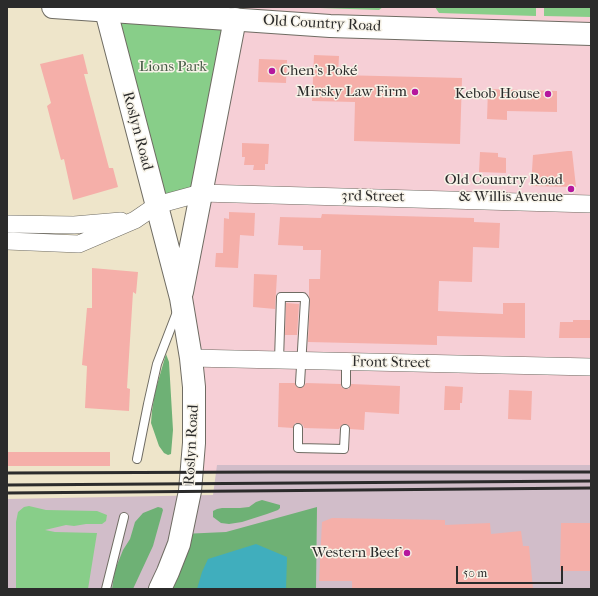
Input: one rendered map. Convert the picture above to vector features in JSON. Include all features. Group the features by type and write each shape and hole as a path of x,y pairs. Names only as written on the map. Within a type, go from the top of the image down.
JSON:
{"main road":[{"name":"Old Country Road","path":"53,7 105,9 330,26 591,34"},
{"name":"Roslyn Road","path":"105,9 181,298 191,358 195,412 190,491 177,549 160,589"},
{"name":"Roslyn Road","path":"181,298 235,19"}],"street":[{"name":"3rd Street","path":"7,241 79,244 135,220 157,205 201,193 591,204"},
{"path":"7,224 74,225 135,220"},
{"name":"Front Street","path":"191,358 591,367"}],"lane":[{"path":"279,360 280,298 282,296 303,297 305,300 300,383"},
{"path":"137,459 157,364 181,298"},
{"path":"346,362 346,384"},
{"path":"298,428 298,448 344,449 345,429"},
{"path":"106,589 124,518"}],"shaded area":[{"path":"80,7 591,7 591,472 193,471 181,298 235,19"},
{"path":"217,465 591,465 591,589 7,589 7,499 213,495"}],"green space":[{"path":"291,7 383,7 379,10"},
{"path":"435,7 536,7 536,16 439,13"},
{"path":"544,7 591,7 591,17 544,16"},
{"name":"Lions Park","path":"105,10 235,19 201,193 157,205"},
{"path":"166,354 169,362 173,430 171,454 168,455 164,453 159,446 151,423 155,392"},
{"path":"262,500 280,505 280,508 242,522 229,524 221,523 213,517 213,511 217,509 249,507"},
{"path":"29,506 46,510 97,511 107,515 106,521 102,524 74,526 66,525 45,530 55,532 97,533 88,589 16,589 16,522 18,512 24,507"},
{"path":"158,507 162,508 163,510 153,546 133,589 112,589 115,570 123,550 130,539 135,522 143,513"},
{"path":"317,507 316,589 160,589 182,534 226,532"}],"water":[{"path":"256,544 287,557 286,589 197,589 208,559"}],"building":[{"path":"83,54 88,74 84,74 109,168 113,168 118,187 73,200 64,159 61,160 47,106 51,103 40,64"},
{"path":"314,55 339,56 338,75 462,78 460,144 354,141 355,102 312,101"},
{"name":"Chen’s Poké","path":"259,59 287,60 286,83 258,82"},
{"path":"488,89 557,91 557,112 507,111 507,120 487,119"},
{"path":"242,143 269,144 268,164 265,164 265,170 253,170 254,165 244,165 245,157 242,157"},
{"path":"572,151 576,187 531,186 533,155"},
{"path":"480,152 498,153 498,157 506,158 506,173 479,172"},
{"path":"229,212 255,213 254,236 240,235 238,268 215,267 216,253 223,253 224,218 229,219"},
{"path":"322,214 474,218 474,222 500,223 499,248 473,247 472,282 439,281 438,311 503,314 503,303 525,303 525,338 437,336 437,345 308,342 310,300 309,279 320,279 321,250 303,250 303,246 278,245 280,217 321,218"},
{"path":"92,268 138,272 136,294 133,292 127,388 130,389 129,411 85,408 87,366 82,365 87,308 92,308"},
{"path":"254,274 277,275 275,309 253,307"},
{"path":"286,303 299,304 297,335 285,335"},
{"path":"573,320 591,320 591,338 559,338 560,322 573,322"},
{"path":"279,383 295,383 297,387 300,388 306,383 341,384 341,387 346,389 349,389 351,384 400,386 399,414 365,412 364,430 350,429 348,425 345,424 339,429 304,428 303,425 298,423 295,423 293,428 278,427"},
{"path":"445,386 463,387 460,410 444,410"},
{"path":"509,390 532,391 531,420 508,419"},
{"path":"7,452 110,452 110,466 7,466"},
{"name":"Western Beef","path":"332,518 445,520 445,525 490,523 491,534 521,531 523,546 529,546 533,589 352,589 352,581 319,581 322,522"},
{"path":"561,523 591,523 591,571 560,571"}],"railway":[{"path":"7,473 591,472"},
{"path":"7,485 591,481"},
{"path":"7,493 591,488"}],"place":[{"name":"Chen’s Poké","path":"272,71"},
{"name":"Mirsky Law Firm","path":"415,92"},
{"name":"Kebob House","path":"548,94"},
{"name":"Old Country Road & Willis Avenue","path":"571,189"},
{"name":"Western Beef","path":"407,553"}]}
